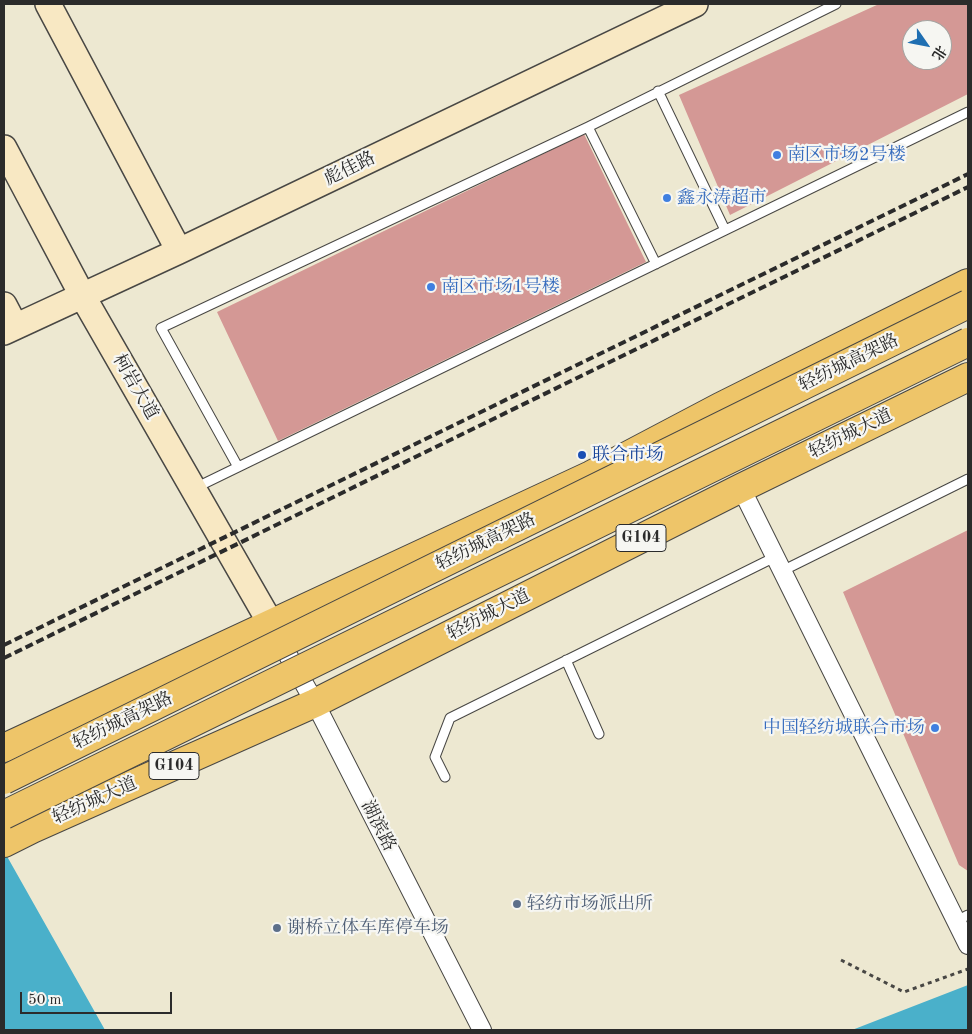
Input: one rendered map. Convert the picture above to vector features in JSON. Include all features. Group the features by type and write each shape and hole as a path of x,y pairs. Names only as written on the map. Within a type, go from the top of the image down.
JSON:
{"main road":[{"path":"4,748 590,474 720,406 968,283"},
{"name":"轻纺城高架路","path":"4,780 968,304"},
{"name":"轻纺城高架路","path":"4,815 968,342"},
{"name":"轻纺城大道","path":"4,843 315,703 968,376"}],"street":[{"path":"48,4 179,251"},
{"name":"彪佳路","path":"8,321 82,295 179,251 694,4"},
{"name":"柯岩大道","path":"4,148 82,295 271,624"},
{"path":"741,488 962,918 968,945"},
{"name":"湖滨路","path":"271,624 315,703 482,1030"}],"lane":[{"path":"238,468 161,328 588,127 836,4"},
{"path":"658,91 725,230"},
{"path":"193,489 968,112"},
{"path":"588,127 656,264"},
{"path":"445,777 435,757 450,718 566,660 968,479"},
{"path":"566,660 599,734"}],"path":[{"path":"841,960 904,992 968,969"}],"water":[{"path":"4,851 105,1030 4,1030"},
{"path":"968,985 968,1030 852,1030"}],"building":[{"name":"南区市场2号楼","path":"879,4 968,4 968,94 730,215 679,95"},
{"name":"南区市场1号楼","path":"584,134 646,262 278,441 217,312"},
{"name":"中国轻纺城联合市场","path":"968,530 968,871 959,865 843,592"}],"railway":[{"path":"4,645 968,174"},
{"path":"4,658 968,187"}],"place":[{"name":"南区市场2号楼","path":"777,155"},
{"name":"鑫永涛超市","path":"667,198"},
{"name":"南区市场1号楼","path":"431,287"},
{"name":"联合市场","path":"582,455"},
{"name":"中国轻纺城联合市场","path":"935,728"},
{"name":"轻纺市场派出所","path":"517,904"},
{"name":"谢桥立体车库停车场","path":"277,928"}]}
